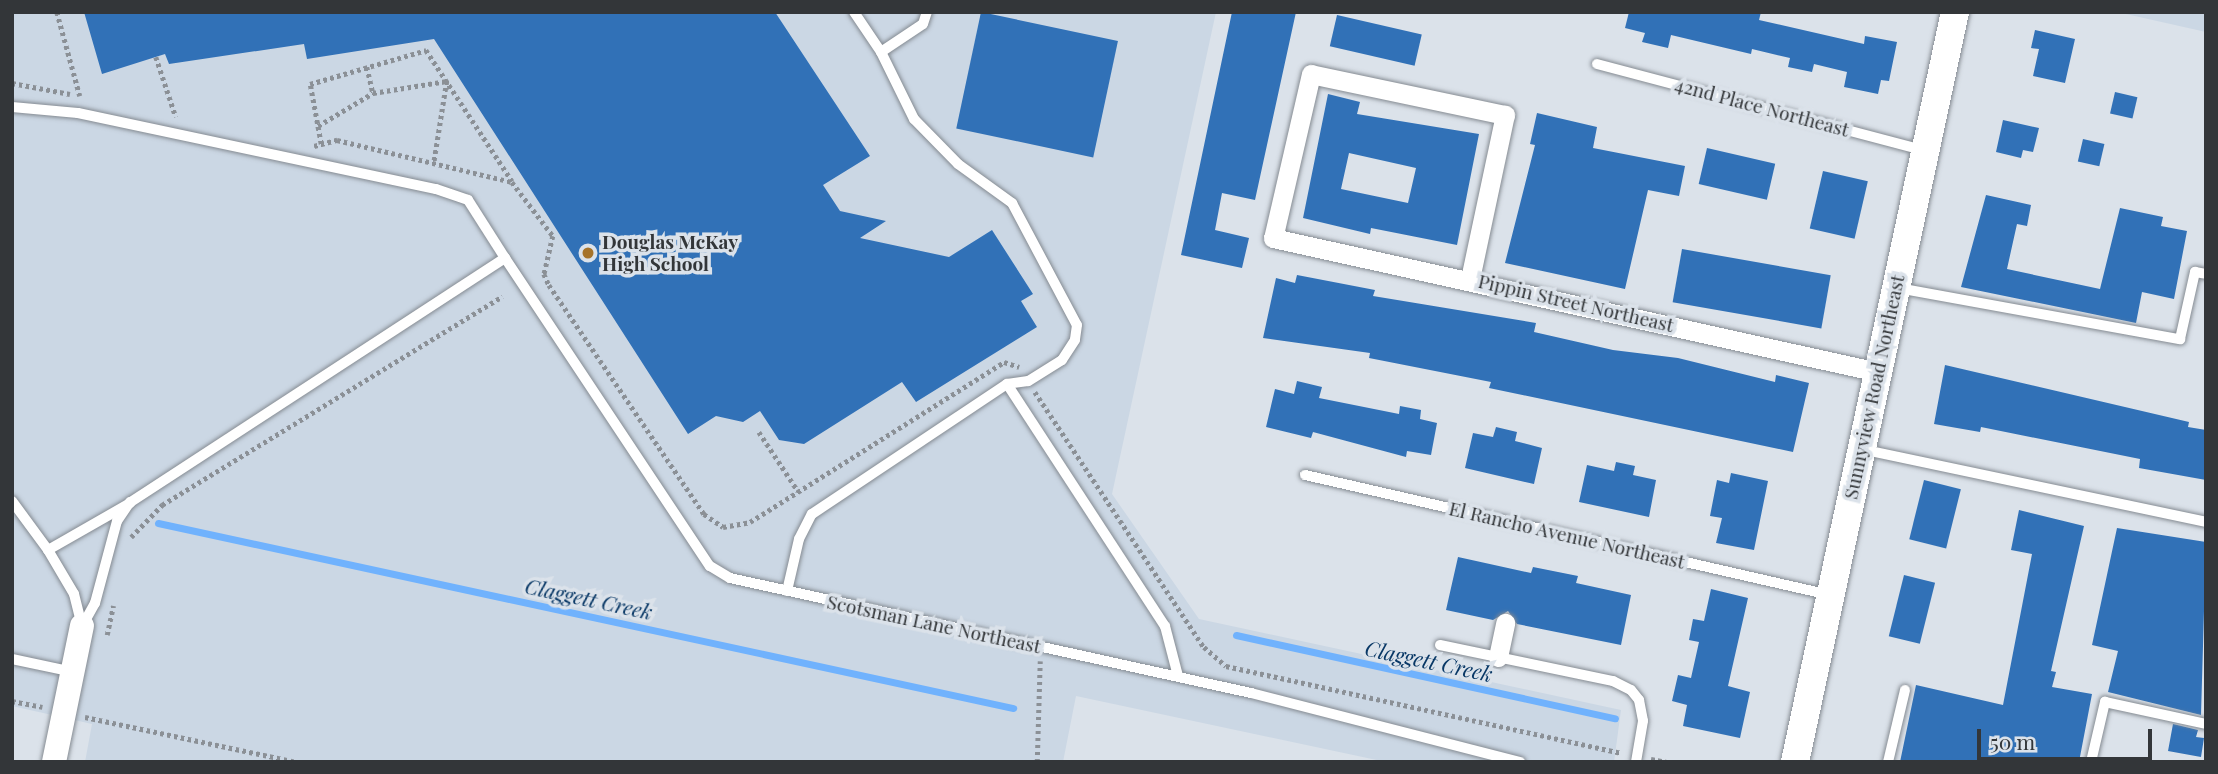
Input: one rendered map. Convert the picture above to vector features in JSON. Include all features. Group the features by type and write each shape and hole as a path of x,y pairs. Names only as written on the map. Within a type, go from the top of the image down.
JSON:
{"main road":[{"name":"Sunnyview Road Northeast","path":"1796,762 1955,12"}],"street":[{"name":"Pippin Street Northeast","path":"1470,279 1505,115 1311,74 1273,238 1470,279 1878,372"},
{"path":"1498,657 1505,623"},
{"path":"55,762 82,626"}],"lane":[{"path":"787,591 807,520 1007,384 1028,381 1062,360 1075,340 1077,325 1012,203 958,164 914,119 881,52 854,12"},
{"path":"881,52 923,24 927,12"},
{"name":"42nd Place Northeast","path":"1597,64 1926,150"},
{"name":"Scotsman Lane Northeast","path":"12,107 78,113 436,189 468,200 710,566 730,578 1178,676 1520,762"},
{"path":"48,550 130,502 505,258"},
{"path":"1895,288 2180,339 2195,272 2206,274"},
{"path":"1007,384 1166,626 1178,676"},
{"path":"1861,450 2206,522"},
{"name":"El Rancho Avenue Northeast","path":"1305,475 1830,595"},
{"path":"12,501 48,550 74,594 82,626"},
{"path":"82,626 95,603 117,520 130,502"},
{"path":"1440,645 1631,690 1639,700 1643,721 1636,759"},
{"path":"12,659 73,672"},
{"path":"1888,762 1905,690"},
{"path":"2091,762 2105,702 2206,724"}],"path":[{"path":"57,12 80,96"},
{"path":"321,144 310,84 426,50 512,182 553,236 544,274 549,285 704,514 723,527 737,527 1004,362 1013,362 1204,647 1226,666 1636,759 1667,762"},
{"path":"156,57 176,117"},
{"path":"367,67 373,93"},
{"path":"318,125 373,93 447,81"},
{"path":"434,163 447,81"},
{"path":"337,140 512,182"},
{"path":"126,549 149,514 502,297"},
{"path":"759,432 798,491"},
{"path":"106,639 114,600"},
{"path":"1037,762 1042,648"},
{"path":"12,701 296,762"},
{"path":"89,718 92,705"}],"shaded area":[{"name":"Douglas McKay High School","path":"12,12 1216,12 1112,494 1199,619 1621,710 1614,762 1386,762 1076,696 1063,762 85,762 92,724 12,706"},
{"path":"2117,12 2206,12 2206,32"}],"building":[{"path":"84,12 775,12 870,156 823,185 840,211 886,221 860,238 949,257 992,230 1033,294 1021,301 1037,327 916,402 902,382 804,444 779,440 760,411 743,422 716,416 688,434 434,39 307,59 304,44 169,64 165,54 102,74"},
{"path":"981,12 1118,41 1093,158 956,128"},
{"path":"1232,12 1296,12 1255,200 1222,193 1215,230 1249,238 1242,268 1181,255"},
{"path":"1629,12 1761,12 1759,20 1864,44 1865,36 1897,42 1889,81 1881,80 1878,94 1844,87 1847,72 1814,64 1812,72 1788,67 1790,58 1752,49 1751,54 1671,35 1668,48 1642,42 1645,33 1625,28"},
{"path":"1337,15 1422,35 1415,66 1330,46"},
{"path":"2035,30 2075,39 2065,83 2033,76 2039,49 2031,48"},
{"path":"2115,92 2137,97 2132,119 2110,113"},
{"path":"1328,94 1360,102 1357,114 1479,134 1457,245 1371,228 1370,234 1303,218","holes":["1349,153 1416,168 1408,203 1341,189"]},
{"path":"1537,113 1597,127 1593,148 1685,166 1679,196 1648,190 1625,289 1505,263 1535,145 1530,144"},
{"path":"2003,120 2039,128 2033,152 2023,150 2021,158 1996,152"},
{"path":"2083,139 2104,144 2099,166 2078,161"},
{"path":"1707,148 1775,164 1767,200 1699,184"},
{"path":"1823,171 1868,181 1855,239 1810,228"},
{"path":"1986,195 2031,205 2027,226 2017,224 2007,269 2100,289 2120,208 2163,217 2161,226 2187,231 2174,299 2142,292 2136,323 1961,287"},
{"path":"1682,249 1831,275 1821,328 1673,302"},
{"path":"1297,275 1375,290 1373,296 1536,323 1534,332 1613,350 1678,358 1775,382 1776,375 1809,383 1793,452 1489,388 1491,382 1369,358 1370,353 1263,338 1276,278 1295,283"},
{"path":"1945,365 2189,422 2188,427 2206,430 2206,480 2139,468 2140,459 1981,427 1980,432 1934,424"},
{"path":"1297,381 1322,387 1319,398 1399,414 1400,406 1421,410 1420,419 1437,423 1431,455 1407,451 1406,457 1313,432 1311,438 1266,427 1275,389 1294,394"},
{"path":"1496,427 1517,432 1515,441 1542,448 1534,484 1465,468 1473,433 1493,437"},
{"path":"1616,462 1635,466 1633,475 1656,480 1649,517 1579,502 1587,465 1614,471"},
{"path":"1731,473 1768,481 1754,550 1716,543 1722,518 1710,516 1717,480 1729,483"},
{"path":"1924,480 1961,489 1946,548 1909,539"},
{"path":"2019,510 2084,526 2051,671 2056,672 2052,687 2092,694 2079,762 1900,762 1916,685 2003,705 2032,554 2011,550"},
{"path":"2117,528 2206,542 2201,715 2108,692 2118,651 2092,645"},
{"path":"1458,557 1531,573 1533,567 1578,576 1576,583 1631,595 1621,645 1517,624 1508,611 1493,620 1446,610"},
{"path":"1904,575 1935,583 1920,644 1889,636"},
{"path":"1711,589 1748,598 1728,686 1750,692 1740,738 1683,726 1687,705 1672,701 1678,675 1691,678 1699,642 1689,640 1693,619 1704,621"},
{"path":"2173,724 2198,730 2196,737 2204,738 2201,757 2168,751"}],"waterway":[{"name":"Claggett Creek","path":"158,523 1013,708"},
{"name":"Claggett Creek","path":"1236,635 1615,718"}],"place":[{"name":"Douglas McKay High School","path":"588,253"}]}
